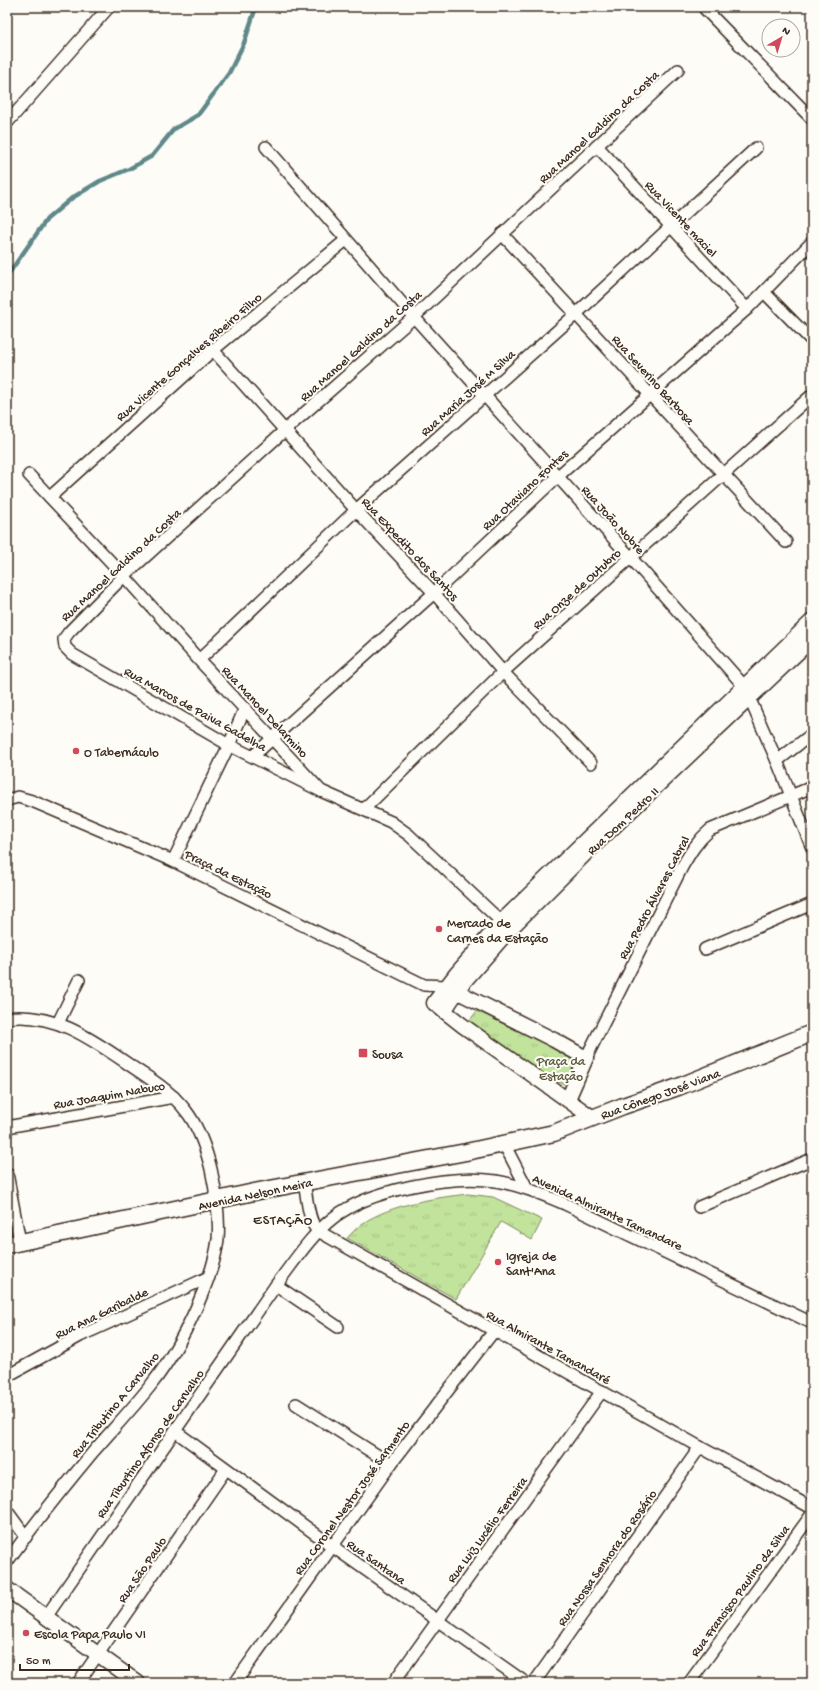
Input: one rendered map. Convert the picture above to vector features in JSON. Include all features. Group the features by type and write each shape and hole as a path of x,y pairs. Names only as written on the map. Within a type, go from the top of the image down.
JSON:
{"main road":[{"name":"Rua Cônego José Viana","path":"504,1144 554,1133 678,1087 812,1033"},
{"name":"Avenida Nelson Meira","path":"13,1244 217,1202 304,1182 504,1144"}],"street":[{"path":"7,123 109,7"},
{"path":"705,9 812,119"},
{"name":"Rua Manoel Galdino da Costa","path":"63,642 69,632 124,576 284,431 414,317 678,70"},
{"name":"Rua Vicente maciel","path":"597,146 748,308"},
{"name":"Rua João Nobre","path":"266,147 484,396 631,558 747,692 812,848"},
{"name":"Rua Maria José M Silva","path":"199,660 356,510 576,314 756,148"},
{"name":"Rua Severino Barbosa","path":"502,234 723,476 786,542"},
{"name":"Rua Vicente Gonçalves Ribeiro Filho","path":"50,497 214,350 346,240"},
{"name":"Rua Otaviano Fontes","path":"253,756 271,738 434,593 557,477 748,308 812,242"},
{"path":"764,292 812,341"},
{"name":"Rua Expedito dos Santos","path":"214,350 284,431 434,593 503,672 591,763"},
{"name":"Rua Onze de Outubro","path":"364,809 503,672 812,395"},
{"name":"Rua Manoel Delarmino","path":"29,475 124,576 199,660 321,791 392,822 409,835 506,925"},
{"name":"Rua Dom Pedro II","path":"439,1007 451,989 506,925 585,854 643,792 747,692 812,621"},
{"name":"Rua Dom Pedro II","path":"747,692 812,639"},
{"name":"Rua Marcos de Paiva Gadelha","path":"63,642 65,647 72,654 230,745 321,791"},
{"path":"173,861 230,745 245,708"},
{"path":"777,761 812,734"},
{"name":"Rua Pedro Álvares Cabral","path":"586,1058 682,867 700,838 710,830 812,787"},
{"name":"Praça da Estação","path":"12,799 32,801 173,861 424,985 451,989"},
{"path":"705,949 812,904"},
{"path":"58,1023 79,980"},
{"path":"424,985 439,1007 593,1118"},
{"path":"451,989 554,1040 586,1058 568,1099"},
{"path":"7,1018 33,1016 58,1023 75,1031 149,1078 174,1097"},
{"name":"Rua Joaquim Nabuco","path":"7,1127 174,1097 194,1121 202,1138 217,1202"},
{"path":"504,1144 527,1188"},
{"path":"698,1207 812,1159"},
{"path":"7,1173 13,1244"},
{"name":"Avenida Almirante Tamandare","path":"318,1231 334,1217 352,1206 393,1191 433,1182 464,1179 487,1180 527,1188 572,1207 812,1324"},
{"path":"304,1182 311,1220 314,1227 318,1231"},
{"name":"Rua Tributino A Carvalho","path":"7,1562 62,1490 152,1384 168,1361 198,1305 209,1277 218,1239 217,1202"},
{"name":"Rua Tiburtino Afonso de Carvalho","path":"46,1617 276,1285 318,1231"},
{"name":"Rua Almirante Tamandaré","path":"318,1231 700,1447 812,1508"},
{"name":"Rua Ana Garibalde","path":"7,1376 80,1336 209,1277"},
{"path":"276,1285 338,1327"},
{"name":"Rua Coronel Nestor José Sarmento","path":"235,1683 391,1464 494,1331"},
{"name":"Rua Luiz Lucélio Ferreira","path":"393,1683 602,1391"},
{"path":"296,1404 391,1464"},
{"name":"Rua Santana","path":"175,1431 226,1470 526,1683"},
{"name":"Rua Nossa Senhora do Rosário","path":"534,1683 700,1447"},
{"name":"Rua São Paulo","path":"78,1683 226,1470"},
{"path":"7,1511 26,1537"},
{"name":"Rua Francisco Paulino da Silva","path":"689,1683 812,1514"},
{"path":"7,1589 138,1683"}],"green space":[{"name":"Praça da Estação","path":"477,1011 570,1056 577,1061 570,1083 564,1084 555,1081 469,1021"},
{"path":"468,1194 493,1197 542,1220 532,1240 501,1222 456,1299 347,1238 363,1223 387,1211 427,1200"}],"waterway":[{"path":"7,276 47,219 72,198 100,181 129,169 152,156 174,129 198,115 229,73 244,43 256,7"}],"place":[{"name":"O Tabernáculo","path":"76,751"},
{"name":"Mercado de Carnes da Estação","path":"439,929"},
{"name":"Sousa","path":"363,1053"},
{"name":"Igreja de Sant'Ana","path":"498,1262"},
{"name":"Escola Papa Paulo VI","path":"26,1633"}],"district":[{"name":"ESTAÇÃO","path":"283,1219"}]}
